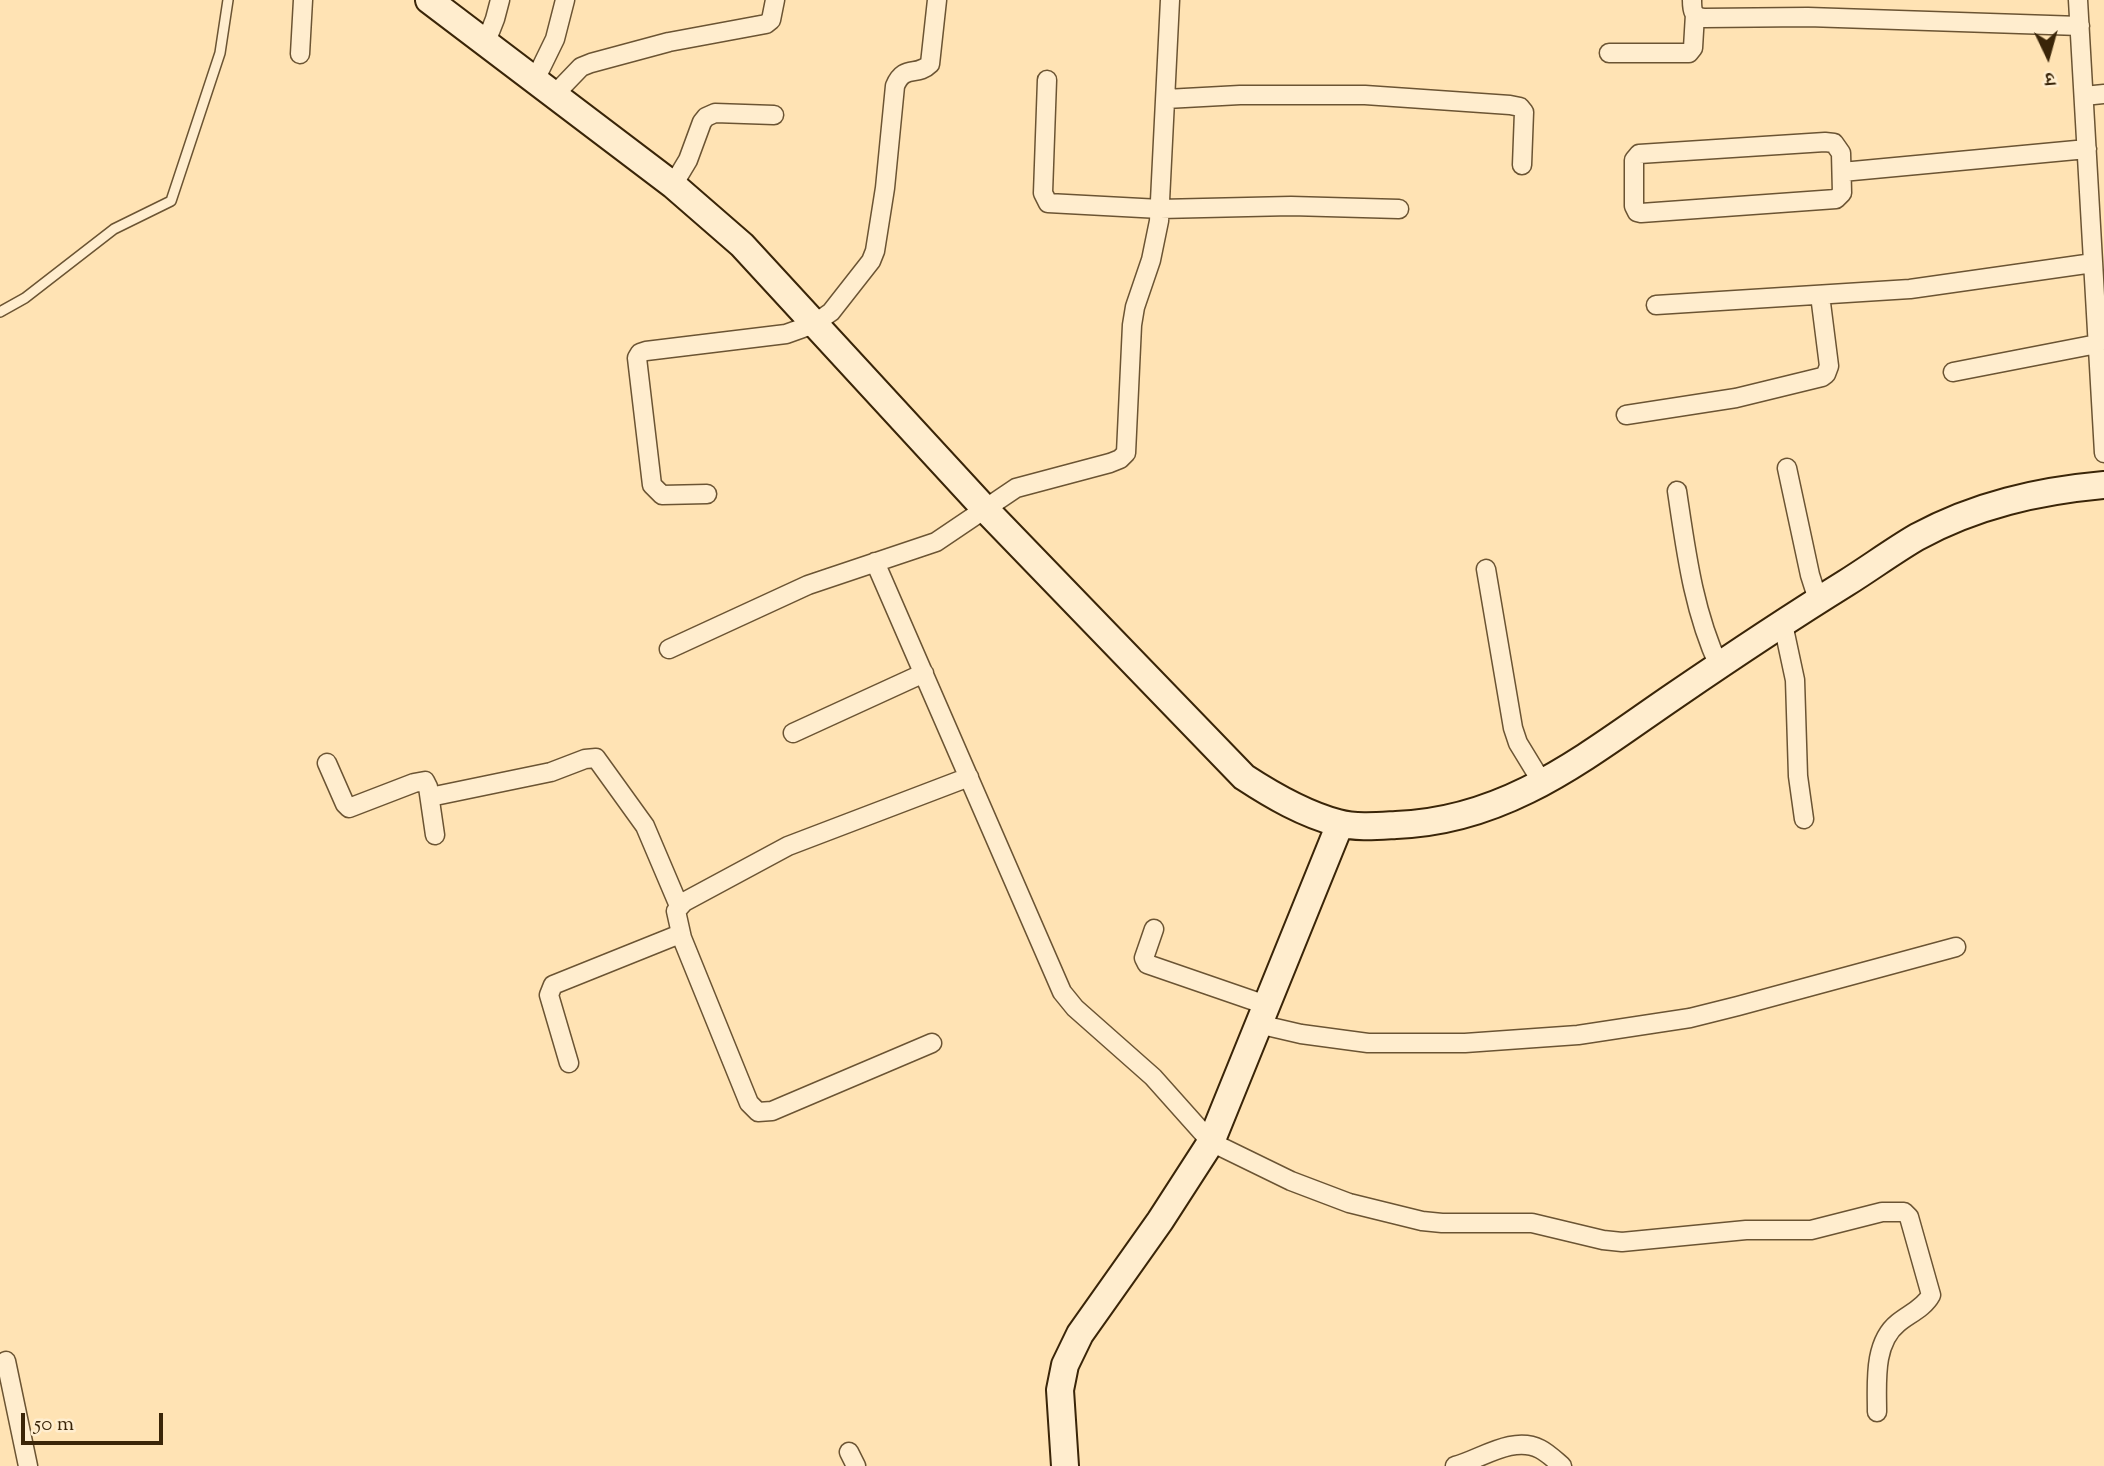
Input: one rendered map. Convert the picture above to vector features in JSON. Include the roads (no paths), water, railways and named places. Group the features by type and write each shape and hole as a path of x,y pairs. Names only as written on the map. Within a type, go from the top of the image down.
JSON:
{"street":[{"path":"300,54 303,0"},
{"path":"429,0 491,30 681,172 742,245 823,318 1244,777 1271,795 1303,811 1340,824 1418,825 1492,808 1535,772 1713,654 1783,624 1814,588 1984,506 2064,489 2104,485"},
{"path":"491,30 500,0"},
{"path":"552,77 555,39 565,0"},
{"path":"552,77 619,54 766,24 771,20 775,0"},
{"path":"707,494 662,495 652,485 637,363 640,353 786,334 823,318 874,255 885,188 895,86 904,72 925,68 930,64 937,0"},
{"path":"668,649 808,585 936,542 1016,488 1110,463 1126,453 1132,325 1135,307 1151,260 1160,209 1170,0"},
{"path":"2078,0 2104,453"},
{"path":"1693,7 1704,18 1808,8 2080,26"},
{"path":"1609,53 1689,53 1693,48 1693,7"},
{"path":"1047,80 1043,193 1045,200 1054,204 1160,209 1292,206 1399,209"},
{"path":"2084,96 2104,94"},
{"path":"1166,99 1240,95 1365,95 1510,105 1520,107 1524,112 1522,165"},
{"path":"681,172 702,122 710,114 774,115"},
{"path":"1825,142 1833,143 1839,148 1842,172 1842,193 1831,200 1648,213 1637,212 1634,206 1633,160 1639,154 1825,142"},
{"path":"1842,172 2087,149"},
{"path":"1656,305 1910,289 2093,263"},
{"path":"1626,415 1736,398 1816,379 1826,374 1829,366 1820,295"},
{"path":"1953,372 2097,344"},
{"path":"1787,468 1814,588"},
{"path":"1678,491 1688,571 1713,654"},
{"path":"875,562 1066,999 1153,1077 1211,1142 1324,1194 1405,1217 1442,1223 1532,1223 1613,1241 1746,1230 1811,1230 1882,1212 1904,1212 1909,1217 1931,1295 1925,1304 1892,1328 1883,1343 1877,1376 1877,1412"},
{"path":"1486,569 1513,728 1535,772"},
{"path":"1783,624 1796,680 1798,776 1804,819"},
{"path":"793,733 924,673"},
{"path":"430,797 551,772 591,757 596,758 645,826 679,906 676,916 680,934 749,1103 758,1112 772,1111 932,1043"},
{"path":"327,763 349,808 421,781 427,783 435,835"},
{"path":"679,906 765,857 969,778"},
{"path":"1065,1466 1060,1391 1065,1365 1080,1334 1133,1261 1211,1142 1340,824"},
{"path":"1154,929 1144,958 1147,964 1301,1034 1368,1043 1465,1043 1578,1035 1690,1018 1956,947"},
{"path":"569,1063 550,995 553,985 680,934"},
{"path":"6,1361 28,1466"},
{"path":"1455,1466 1518,1445 1539,1448 1562,1466"}],"lane":[{"path":"0,312 25,298 114,229 171,201 220,53 228,0"}]}
